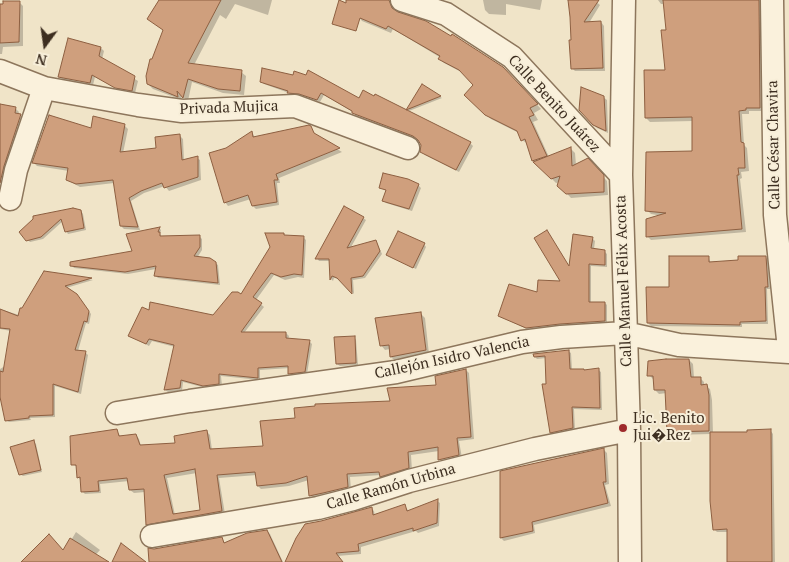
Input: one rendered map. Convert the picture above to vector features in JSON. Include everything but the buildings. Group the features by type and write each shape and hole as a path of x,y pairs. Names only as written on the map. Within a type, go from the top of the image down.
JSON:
{"street":[{"name":"Calle Benito Juárez","path":"402,0 446,14 512,57 621,175"},
{"name":"Calle Manuel Félix Acosta","path":"624,0 621,175 629,430 630,562"},
{"name":"Calle César Chavira","path":"772,0 775,215 789,350"},
{"name":"Privada Mujica","path":"0,71 44,88 182,111 295,106 408,148"},
{"path":"10,198 16,170 44,88"},
{"name":"Callejón Isidro Valencia","path":"117,413 396,372 522,342 561,337 625,332 679,345 789,350"},
{"name":"Calle Ramón Urbina","path":"152,536 318,508 409,481 525,452 629,430"}],"place":[{"name":"Lic. Benito Jui�Rez","path":"623,428"}]}
